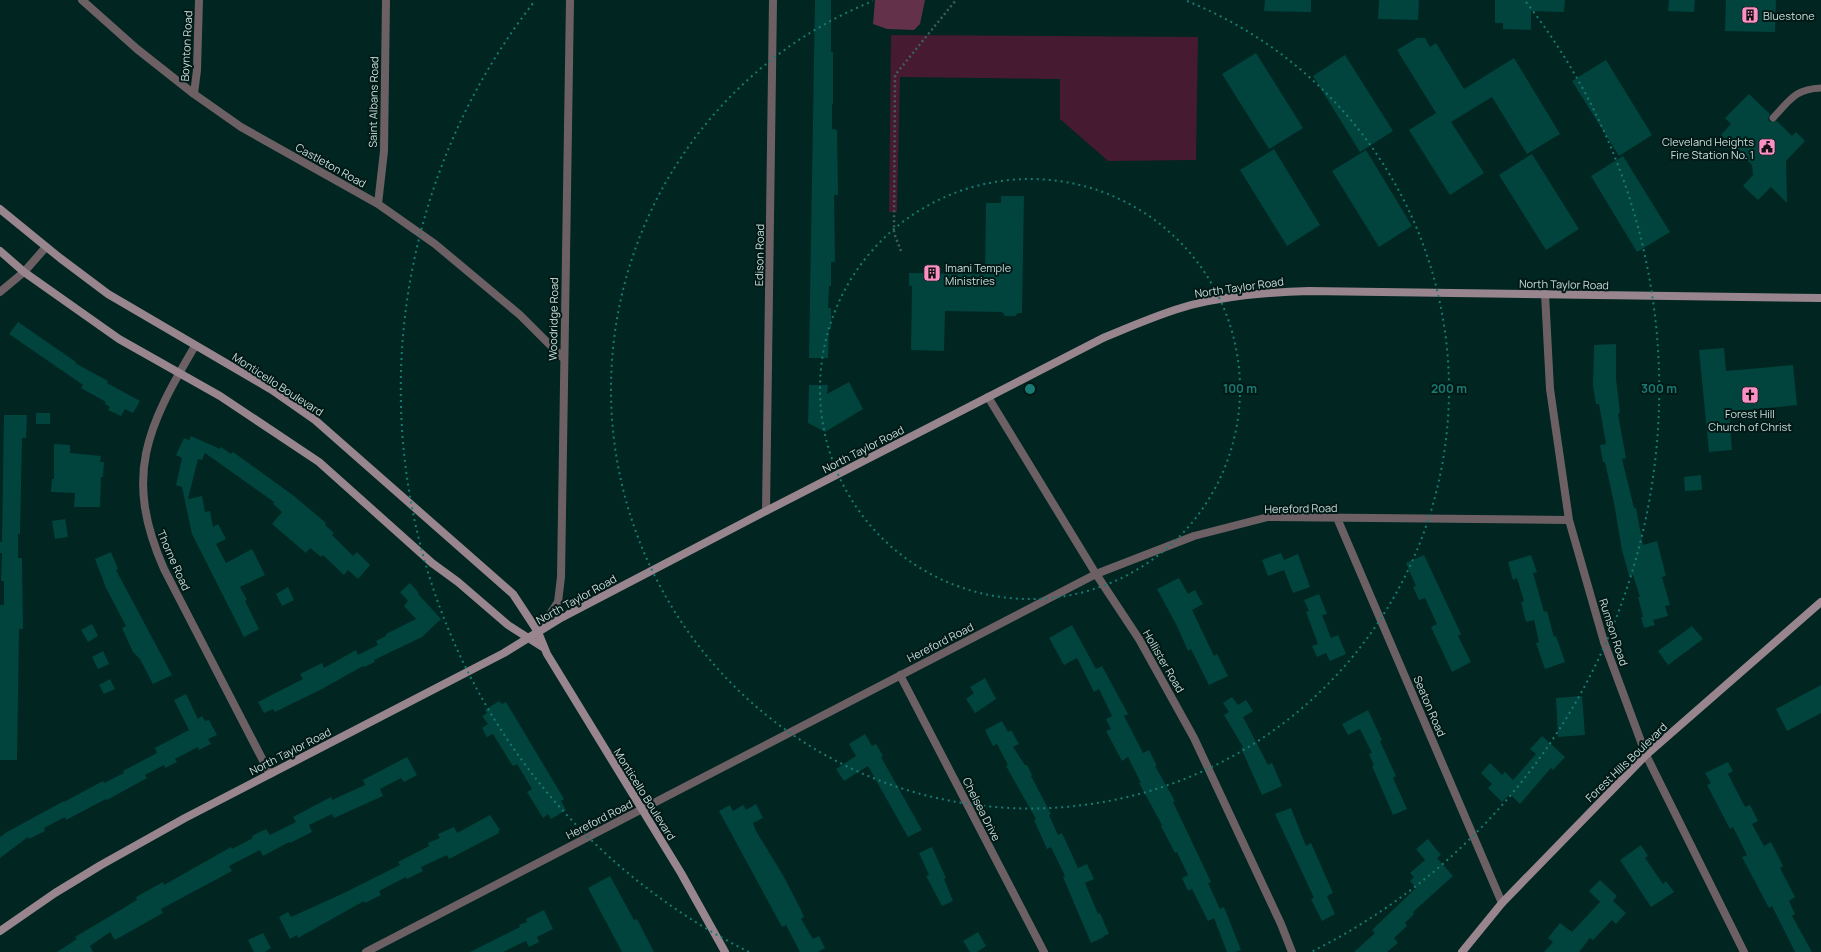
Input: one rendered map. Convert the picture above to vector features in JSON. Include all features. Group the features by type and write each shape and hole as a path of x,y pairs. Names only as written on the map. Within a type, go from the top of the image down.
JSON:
{"street":[{"name":"Castleton Road","path":"82,0 137,48 194,94 241,127 378,204 434,244 520,315 563,358"},
{"name":"Boynton Road","path":"194,94 197,70 199,0"},
{"name":"Saint Albans Road","path":"378,204 384,151 386,0"},
{"name":"Woodridge Road","path":"538,632 558,602 561,577 563,358 570,0"},
{"name":"Edison Road","path":"766,511 773,0"},
{"name":"Monticello Boulevard","path":"0,209 46,247 108,294 272,390 315,420 513,594 538,632 544,648 681,873 725,952"},
{"path":"0,292 24,272 46,247"},
{"path":"0,250 24,272 119,339 220,396 319,462 432,563 458,582 499,618 527,639 544,648"},
{"name":"North Taylor Road","path":"0,931 55,893 101,865 270,774 504,653 559,619 1103,338 1155,316 1213,300 1262,293 1309,291 1821,298"},
{"name":"Rumson Road","path":"1545,294 1550,389 1569,520 1604,642 1646,755 1744,952"},
{"name":"Thorne Road","path":"195,346 161,408 148,443 143,472 142,490 145,514 149,534 164,569 270,774"},
{"name":"Hollister Road","path":"988,397 1096,574 1139,639 1194,738 1281,924 1292,952"},
{"name":"Hereford Road","path":"366,952 1096,574 1194,536 1268,517 1569,520"},
{"name":"Seaton Road","path":"1337,518 1502,903"},
{"name":"Forest Hills Boulevard","path":"1462,952 1502,903 1646,755 1821,602"},
{"name":"Chelsea Drive","path":"900,675 1044,952"}],"lane":[{"path":"1773,118 1796,94 1807,88 1821,88"}],"path":[{"path":"901,251 894,233 895,75 956,0"}],"shaded area":[{"path":"875,0 925,0 920,24 914,30 887,29 873,24"},
{"path":"891,35 1198,37 1196,160 1108,161 1060,119 1060,79 900,77 897,212 889,212"}],"building":[{"path":"815,0 831,0 831,52 833,52 832,129 837,130 838,195 834,195 835,262 831,262 831,286 829,286 828,308 831,308 831,329 829,329 828,358 809,358"},
{"path":"1265,0 1311,0 1311,12 1264,11"},
{"path":"1379,0 1419,0 1418,20 1378,19"},
{"path":"1495,0 1565,0 1564,12 1531,11 1531,30 1503,29 1503,23 1495,23"},
{"path":"1669,0 1695,0 1694,12 1668,11"},
{"name":"Bluestone","path":"1726,0 1776,0 1775,32 1725,31"},
{"path":"1417,38 1425,38 1430,47 1436,43 1464,89 1514,58 1560,134 1527,154 1492,97 1451,122 1484,173 1450,195 1409,130 1436,113 1397,50"},
{"path":"1256,53 1303,128 1269,149 1222,74"},
{"path":"1345,55 1393,131 1360,152 1313,76"},
{"path":"1606,60 1652,135 1619,156 1572,81"},
{"name":"Cleveland Heights Fire Station No. 1","path":"1749,94 1770,114 1768,119 1770,122 1777,121 1792,136 1796,132 1805,141 1786,161 1787,203 1771,187 1758,200 1743,186 1753,175 1752,165 1721,135 1731,124 1725,118"},
{"path":"1274,149 1320,225 1287,246 1240,170"},
{"path":"1366,150 1412,226 1379,247 1332,171"},
{"path":"1532,154 1579,229 1546,250 1499,175"},
{"path":"1623,156 1670,232 1637,252 1591,176"},
{"name":"Imani Temple Ministries","path":"1001,196 1024,196 1022,313 1018,313 1015,316 1005,316 1002,312 945,311 944,351 911,350 912,286 909,286 909,273 985,274 986,203 1001,203"},
{"path":"18,322 76,362 75,363 140,401 133,413 125,409 121,416 108,410 110,407 105,404 106,402 81,388 83,385 9,334"},
{"path":"1616,344 1616,378 1620,413 1618,414 1626,458 1622,459 1634,508 1636,508 1643,545 1657,541 1666,576 1662,577 1670,605 1665,606 1668,616 1653,620 1655,625 1644,628 1638,597 1640,597 1633,575 1629,576 1622,550 1605,462 1603,462 1600,445 1606,444 1599,404 1596,404 1593,386 1594,345"},
{"name":"Forest Hill Church of Christ","path":"1724,348 1726,371 1793,365 1797,405 1729,412 1732,450 1709,452 1699,350"},
{"path":"849,382 863,409 825,432 808,423 809,385 828,385 827,394"},
{"path":"36,413 50,413 50,424 36,424"},
{"path":"4,415 27,415 26,438 22,438 20,534 18,534 18,558 22,558 23,629 19,629 17,760 0,760 0,605 4,605 4,581 1,581 2,553 0,553 0,542 2,542"},
{"path":"191,436 220,449 221,447 231,454 233,452 247,462 294,496 326,523 325,525 334,533 332,535 353,556 357,552 370,565 358,579 348,570 344,575 323,555 321,557 310,548 306,553 272,524 282,512 273,504 274,502 205,453 202,460 198,459 188,499 202,496 205,512 210,511 213,527 218,524 226,539 216,544 226,563 252,549 265,575 240,587 247,600 245,601 259,629 244,637 192,534 182,487 176,485 182,458 176,455 184,438 189,440"},
{"path":"54,444 70,445 70,453 101,456 100,462 104,462 103,477 101,477 100,507 74,507 75,493 51,492 52,479 54,479"},
{"path":"1701,475 1702,490 1685,491 1684,477"},
{"path":"65,519 68,537 55,539 52,521"},
{"path":"111,552 118,569 116,570 172,675 153,684 140,659 133,652 122,628 126,626 106,588 95,559"},
{"path":"1281,553 1284,560 1298,554 1310,587 1293,593 1284,570 1268,576 1262,560"},
{"path":"1424,555 1461,634 1458,636 1471,662 1452,672 1431,627 1437,624 1425,598 1419,600 1413,587 1416,586 1406,563"},
{"path":"1531,555 1537,572 1533,573 1544,612 1547,611 1554,637 1556,636 1565,662 1545,669 1536,643 1539,642 1534,620 1526,622 1521,602 1524,601 1517,578 1513,580 1508,562"},
{"path":"1179,578 1188,594 1195,590 1203,604 1192,610 1214,656 1217,654 1228,676 1209,685 1191,649 1188,651 1177,626 1157,589"},
{"path":"410,583 441,619 422,637 374,660 375,662 364,667 363,666 322,689 275,712 273,709 264,713 258,702 303,679 300,674 322,663 324,668 356,650 358,655 378,645 376,641 386,636 386,634 416,619 404,606 408,601 400,592"},
{"path":"288,587 294,600 282,606 276,594"},
{"path":"1319,594 1327,614 1322,615 1331,638 1338,635 1346,654 1330,661 1326,653 1317,657 1312,646 1318,644 1306,612 1309,611 1304,600"},
{"path":"92,624 98,636 88,642 81,630"},
{"path":"1072,625 1096,669 1102,666 1128,714 1124,716 1143,753 1149,750 1157,766 1155,766 1175,801 1173,802 1211,882 1208,883 1220,909 1224,907 1241,950 1227,952 1214,918 1208,921 1192,889 1188,891 1182,878 1188,875 1177,852 1175,853 1161,826 1162,825 1139,783 1141,783 1128,757 1122,761 1106,731 1111,729 1106,719 1112,716 1099,689 1094,692 1077,658 1064,665 1049,638"},
{"path":"1692,626 1703,639 1668,665 1658,651"},
{"path":"103,651 109,664 98,669 92,657"},
{"path":"985,678 996,699 975,713 966,699 974,693 970,687"},
{"path":"110,679 115,689 104,694 99,685"},
{"path":"1821,685 1821,713 1787,731 1776,709"},
{"path":"186,694 198,719 202,716 205,721 209,720 217,735 208,739 211,744 199,750 198,747 175,759 177,762 165,768 164,765 145,775 147,778 107,800 106,799 66,820 65,817 44,828 45,831 29,839 28,837 0,858 0,837 7,832 103,781 104,783 124,773 123,771 157,753 155,748 189,730 174,700"},
{"path":"1582,696 1585,735 1558,737 1556,698"},
{"path":"1232,697 1238,705 1246,700 1253,711 1243,717 1268,765 1272,763 1282,786 1262,795 1241,748 1243,747 1224,715 1229,712 1223,703"},
{"path":"499,701 502,704 506,702 564,799 561,801 566,810 551,819 548,814 543,818 527,792 532,789 517,764 514,766 512,765 493,734 487,737 482,728 488,724 482,716 487,713 485,710"},
{"path":"1368,710 1382,740 1380,741 1396,776 1393,778 1407,809 1393,815 1372,766 1374,765 1369,754 1372,753 1360,729 1348,735 1342,724"},
{"path":"1002,721 1008,732 1011,730 1019,744 1013,747 1025,765 1027,765 1032,775 1031,776 1051,814 1049,815 1058,835 1062,833 1078,868 1087,864 1094,879 1085,883 1098,914 1100,913 1109,934 1091,943 1063,877 1065,876 1051,847 1047,849 1034,820 1036,819 1006,766 1008,765 997,744 993,746 985,730"},
{"path":"865,734 872,746 876,744 883,756 881,757 922,830 908,837 868,766 844,781 836,769 856,756 849,744"},
{"path":"1542,736 1565,757 1553,770 1551,768 1520,804 1510,794 1502,802 1488,788 1492,784 1481,773 1490,763 1502,775 1505,772 1513,780 1536,754 1530,749"},
{"path":"407,757 417,775 404,782 401,778 380,789 383,796 334,818 332,814 309,825 312,832 263,856 260,850 229,866 232,871 161,909 163,913 115,940 110,932 90,946 93,952 57,952 77,939 75,937 137,900 136,897 163,882 164,885 231,847 232,849 253,838 252,836 266,829 270,835 296,822 293,817 331,797 332,800 365,785 363,780"},
{"path":"1728,762 1733,771 1728,774 1745,807 1750,805 1758,821 1752,824 1764,846 1771,842 1783,866 1780,868 1795,897 1789,901 1795,914 1792,916 1812,952 1795,952 1772,906 1769,908 1742,857 1747,855 1733,827 1730,829 1707,785 1711,783 1705,773"},
{"path":"756,804 763,818 753,823 756,831 784,877 804,917 801,919 813,939 819,936 825,948 818,952 800,952 786,925 782,927 719,811 730,805 733,811 743,805 746,810"},
{"path":"1291,808 1306,846 1311,843 1333,893 1327,896 1335,914 1322,921 1311,899 1314,898 1275,814"},
{"path":"490,815 500,830 498,831 499,833 449,859 447,855 421,867 423,871 407,879 406,877 379,891 381,895 365,903 364,901 298,938 297,935 290,939 279,917 288,912 291,917 344,893 400,865 398,862 429,846 428,843 440,838 438,834 454,827 457,833"},
{"path":"1428,839 1441,855 1437,858 1453,876 1413,912 1414,914 1405,923 1407,926 1394,938 1398,943 1387,952 1354,952 1375,933 1372,930 1416,888 1410,881 1414,877 1410,873 1425,860 1416,849"},
{"path":"1641,845 1648,856 1645,858 1663,884 1666,881 1674,892 1651,907 1620,860"},
{"path":"932,847 946,878 944,879 953,901 942,906 926,876 929,875 919,853"},
{"path":"610,876 634,920 637,919 654,952 622,952 588,888"},
{"path":"1600,880 1617,896 1613,901 1626,913 1616,924 1612,920 1593,940 1590,938 1579,952 1544,952 1553,942 1548,938 1560,923 1572,932 1600,902 1589,891"},
{"path":"544,910 553,929 537,937 539,942 529,947 526,941 503,952 470,952 520,927 519,925 527,922 526,919"},
{"path":"978,932 986,946 977,952 970,952 963,941"},
{"path":"263,933 271,948 265,952 254,952 248,940"}],"place":[{"name":"Bluestone","path":"1750,15"},
{"name":"Cleveland Heights Fire Station No. 1","path":"1767,147"},
{"name":"Imani Temple Ministries","path":"932,273"},
{"name":"Forest Hill Church of Christ","path":"1750,395"}]}
